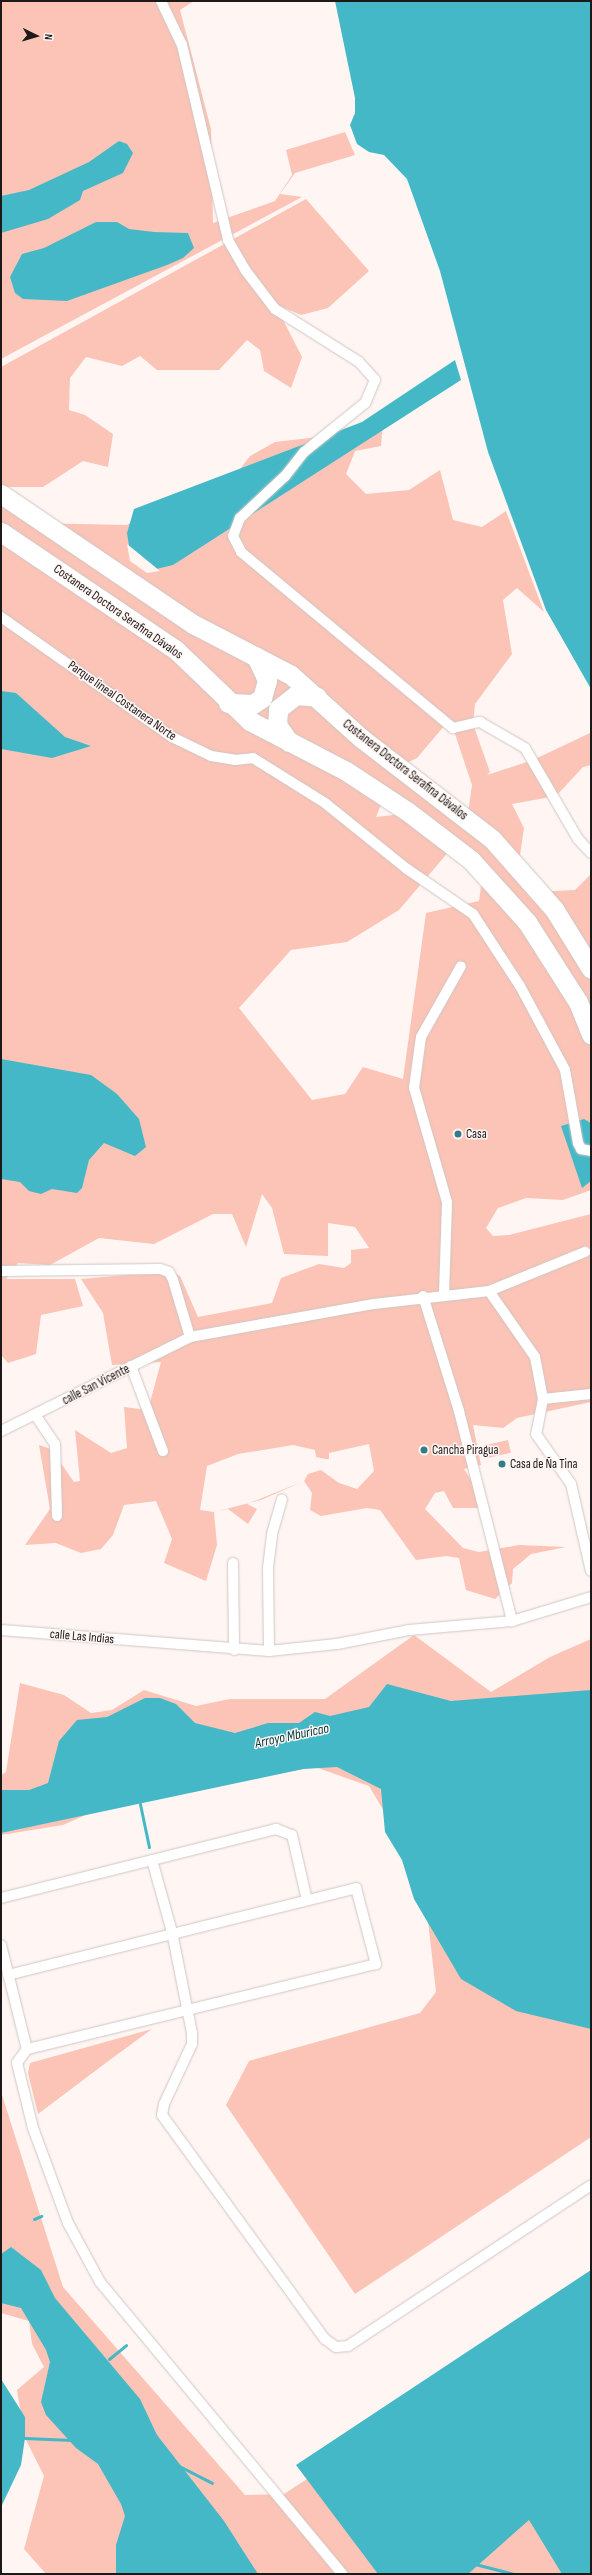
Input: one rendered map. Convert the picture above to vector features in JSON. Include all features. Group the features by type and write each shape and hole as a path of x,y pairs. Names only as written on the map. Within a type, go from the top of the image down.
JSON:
{"highway":[{"name":"Costanera Doctora Serafina Dávalos","path":"1,494 100,563 193,624 291,675 361,738 492,839 554,908 591,969"},
{"name":"Costanera Doctora Serafina Dávalos","path":"2,534 84,587 176,650 228,703 250,722 346,771 407,811 471,860 527,922 578,1002 591,1034"},
{"path":"228,703 253,704 262,698 267,680 256,656"},
{"path":"289,742 277,725 278,709 296,695 317,697"}],"street":[{"path":"161,1 182,45 220,218 232,246 275,309 359,362 374,380 365,403 304,452 285,476 240,518 233,536 240,552 453,728 480,722 525,748 578,840 591,853"},
{"name":"Parque lineal Costanera Norte","path":"1,617 172,738 211,756 253,758 325,803 407,869 473,914 520,986 565,1070 578,1143 581,1149 591,1151"},
{"path":"444,1294 448,1202 414,1088 421,1037 461,966"},
{"name":"calle San Vicente","path":"1,1431 36,1416 190,1337 423,1296 489,1291 585,1252"},
{"path":"1,1271 160,1269 169,1272 173,1280 190,1337"},
{"path":"489,1291 535,1357 543,1399 536,1434 571,1484 591,1571"},
{"path":"423,1296 459,1410 512,1621"},
{"path":"131,1366 162,1451"},
{"path":"543,1399 591,1394"},
{"path":"36,1416 55,1444 57,1516"},
{"path":"268,1651 268,1568 272,1534 282,1499"},
{"path":"233,1563 234,1650"},
{"name":"calle Las Indias","path":"1,1630 163,1642 234,1650 268,1651 337,1644 409,1630 512,1621 591,1598"},
{"path":"1,1898 152,1860 286,1830 292,1835 307,1900"},
{"path":"152,1860 172,1932 188,2008 192,2044 164,2104 162,2115 166,2125 325,2339 336,2347 348,2346 591,2185"},
{"path":"8,1975 172,1932 356,1888 376,1964 188,2008 27,2049 20,2055 16,2071 35,2134 82,2254 100,2282 342,2574"},
{"path":"1,1944 27,2049"}],"shaded area":[{"path":"1,1 194,1 180,10 211,129 213,223 275,201 292,175 286,150 345,132 355,155 295,173 280,194 302,197 1,359"},
{"path":"306,199 369,271 328,308 301,315 275,304 302,357 291,388 264,371 260,350 247,340 219,370 157,370 140,356 122,366 86,357 70,378 69,410 85,415 113,434 108,467 83,461 43,487 1,487 1,367"},
{"path":"383,421 381,446 355,451 346,474 366,494 409,490 440,470 453,520 482,527 506,511 544,612 517,588 503,600 512,654 475,704 473,724 490,772 487,775 533,760 590,733 591,727 591,765 583,767 556,796 512,804 524,828 520,855 528,886 533,892 575,890 591,874 591,1190 563,1200 526,1198 498,1208 486,1228 493,1236 509,1235 591,1214 591,1402 517,1418 503,1428 473,1425 481,1465 464,1469 489,1508 453,1508 444,1491 435,1493 425,1509 463,1548 479,1552 519,1545 566,1547 531,1554 513,1569 512,1583 495,1599 466,1590 459,1558 446,1556 416,1560 380,1510 367,1508 321,1516 310,1510 312,1493 304,1481 308,1474 321,1470 339,1483 357,1489 374,1471 369,1444 329,1453 329,1459 316,1457 315,1450 293,1445 238,1454 207,1466 200,1510 214,1512 217,1545 206,1581 164,1563 172,1539 156,1501 124,1505 113,1535 101,1549 81,1553 56,1543 25,1545 50,1509 39,1445 51,1449 74,1482 80,1481 75,1430 111,1453 127,1448 124,1407 148,1410 161,1362 112,1365 103,1313 81,1279 126,1275 154,1264 180,1276 198,1317 272,1303 281,1278 319,1264 344,1268 351,1263 351,1250 369,1248 355,1227 328,1223 328,1256 284,1254 272,1208 262,1194 246,1247 232,1214 213,1214 154,1244 99,1238 50,1265 18,1263 6,1279 75,1279 83,1306 41,1315 36,1354 8,1363 1,1355 1,502 31,523 127,525 176,495 227,486 250,456 275,442 344,434","holes":["450,719 472,785 467,820 390,771 417,758","385,795 419,812 376,817","450,850 484,863 479,901 426,913 403,1079 363,1067 345,1094 312,1100 239,1008 291,950 347,942 399,910"]},
{"path":"508,1440 511,1453 489,1458 486,1445"},
{"path":"250,1503 247,1504 257,1509 248,1524 228,1509 214,1512"},
{"path":"414,1635 491,1692 550,1657 591,1639 591,1943 438,1902 369,1786 315,1767 104,1807 63,1825 1,1835 1,1775 6,1772 20,1683 64,1695 91,1713 112,1710 144,1690 196,1706 230,1699 325,1699"},
{"path":"427,1912 591,1954 591,2137 355,2294 226,2105 249,2061 420,2013 436,1992"},
{"path":"152,2029 38,2114 28,2073 30,2063"},
{"path":"2,2095 63,2287 245,2495 284,2494 591,2294 591,2574 46,2574 24,2549 44,2476 25,2438 17,2390 44,2367 32,2344 29,2321 1,2313"}],"water":[{"path":"335,1 591,1 591,689 546,610 488,452 440,271 407,179 384,155 369,152 357,144 350,125 355,113 355,98"},
{"path":"119,141 127,144 133,153 123,173 83,191 80,200 48,219 1,233 1,196 29,190 89,162"},
{"path":"96,222 117,222 129,229 154,232 188,233 194,248 183,258 167,265 67,301 23,299 15,293 10,277 22,254 44,248"},
{"path":"455,360 461,380 173,565 148,571 131,559 127,533 134,509 362,422"},
{"path":"1,691 16,693 65,737 91,746 52,758 1,749"},
{"path":"1,1059 91,1075 117,1094 139,1119 146,1147 135,1156 104,1143 89,1160 82,1188 77,1193 52,1189 41,1194 29,1191 20,1182 1,1179"},
{"path":"584,1119 591,1123 591,1181 582,1188 561,1126"},
{"name":"Arroyo Mburicao","path":"387,1684 451,1701 591,1690 591,2029 516,2011 461,1979 414,1899 402,1860 385,1832 381,1789 337,1767 303,1769 1,1833 1,1790 29,1790 48,1783 59,1741 77,1720 107,1717 145,1698 160,1698 176,1704 195,1723 235,1733 268,1723 299,1723 315,1712 330,1716 369,1707"},
{"path":"11,2247 41,2270 55,2298 140,2399 157,2435 224,2521 258,2574 116,2574 116,2545 125,2516 121,2504 98,2464 76,2448 46,2415 41,2402 50,2362 46,2350 21,2308 1,2303 1,2254"},
{"path":"591,2270 591,2574 562,2574 529,2520 468,2574 378,2574 296,2465"},
{"path":"1,2379 25,2417 25,2438 21,2465 1,2507"}],"pier":[{"path":"127,544 160,571 147,573 130,561"}],"waterway":[{"path":"140,1804 149,1847"},
{"path":"34,2219 41,2216"},
{"path":"109,2359 126,2345"},
{"path":"25,2438 72,2440"},
{"path":"179,2466 212,2483"},
{"path":"475,2564 514,2574"}],"place":[{"name":"Casa","path":"458,1134"},
{"name":"Cancha Piragua","path":"424,1450"},
{"name":"Casa de Ña Tina","path":"502,1464"}]}
